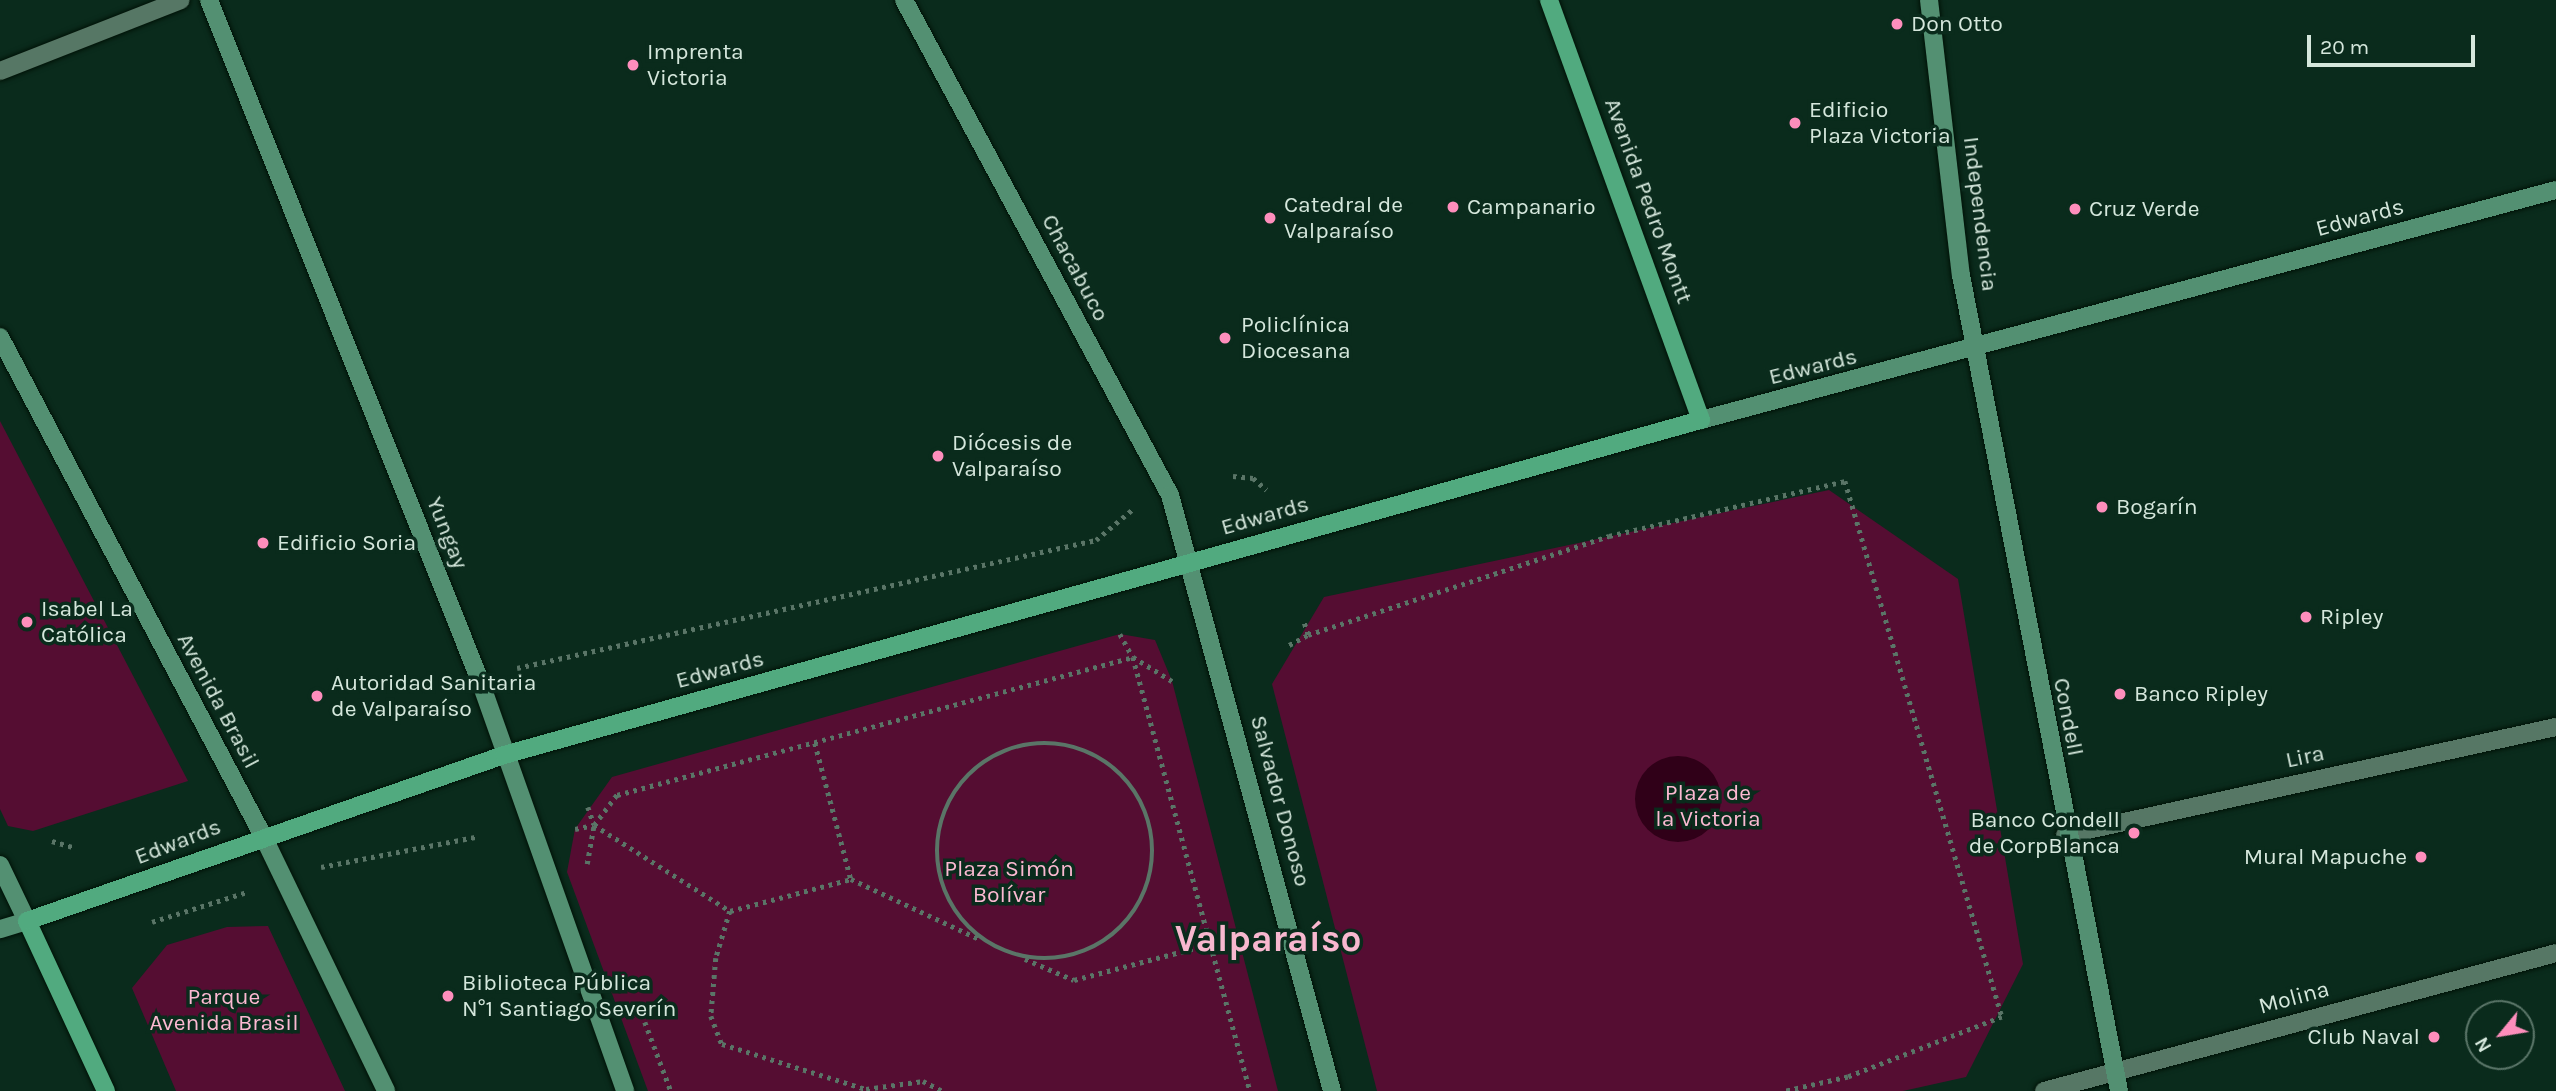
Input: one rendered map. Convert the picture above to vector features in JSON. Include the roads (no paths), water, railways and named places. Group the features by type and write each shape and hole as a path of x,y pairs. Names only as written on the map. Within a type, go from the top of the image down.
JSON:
{"main road":[{"name":"Yungay","path":"209,0 504,754 625,1091"},
{"name":"Chacabuco","path":"904,0 1170,495 1191,563"},
{"name":"Avenida Pedro Montt","path":"1549,0 1701,420"},
{"name":"Independencia","path":"1929,0 1975,351"},
{"name":"Edwards","path":"0,929 504,754 1701,420 1975,351 2556,190"},
{"name":"Avenida Brasil","path":"0,337 263,836 386,1091"},
{"name":"Condell","path":"1975,351 2065,835 2119,1091"},
{"name":"Salvador Donoso","path":"1191,563 1332,1091"},
{"path":"0,865 106,1091"}],"street":[{"path":"0,71 181,0"},
{"name":"Lira","path":"2065,835 2556,727"},
{"name":"Molina","path":"2044,1091 2556,953"}],"place":[{"name":"Don Otto","path":"1897,24"},
{"name":"Imprenta Victoria","path":"633,65"},
{"name":"Edificio Plaza Victoria","path":"1795,123"},
{"name":"Campanario","path":"1453,207"},
{"name":"Cruz Verde","path":"2075,209"},
{"name":"Catedral de Valparaíso","path":"1270,218"},
{"name":"Policlínica Diocesana","path":"1225,338"},
{"name":"Diócesis de Valparaíso","path":"938,456"},
{"name":"Bogarín","path":"2102,507"},
{"name":"Edificio Soria","path":"263,543"},
{"name":"Ripley","path":"2306,617"},
{"name":"Isabel La Católica","path":"27,622"},
{"name":"Banco Ripley","path":"2120,694"},
{"name":"Autoridad Sanitaria de Valparaíso","path":"317,696"},
{"name":"Banco Condell de CorpBlanca","path":"2134,833"},
{"name":"Mural Mapuche","path":"2421,857"},
{"name":"Biblioteca Pública N°1 Santiago Severín","path":"448,996"},
{"name":"Club Naval","path":"2434,1037"}],"district":[{"name":"Valparaíso","path":"1268,939"}],"park label":[{"name":"Plaza de la Victoria","path":"1708,806"},
{"name":"Plaza Simón Bolívar","path":"1009,882"},
{"name":"Parque Avenida Brasil","path":"224,1010"}]}
